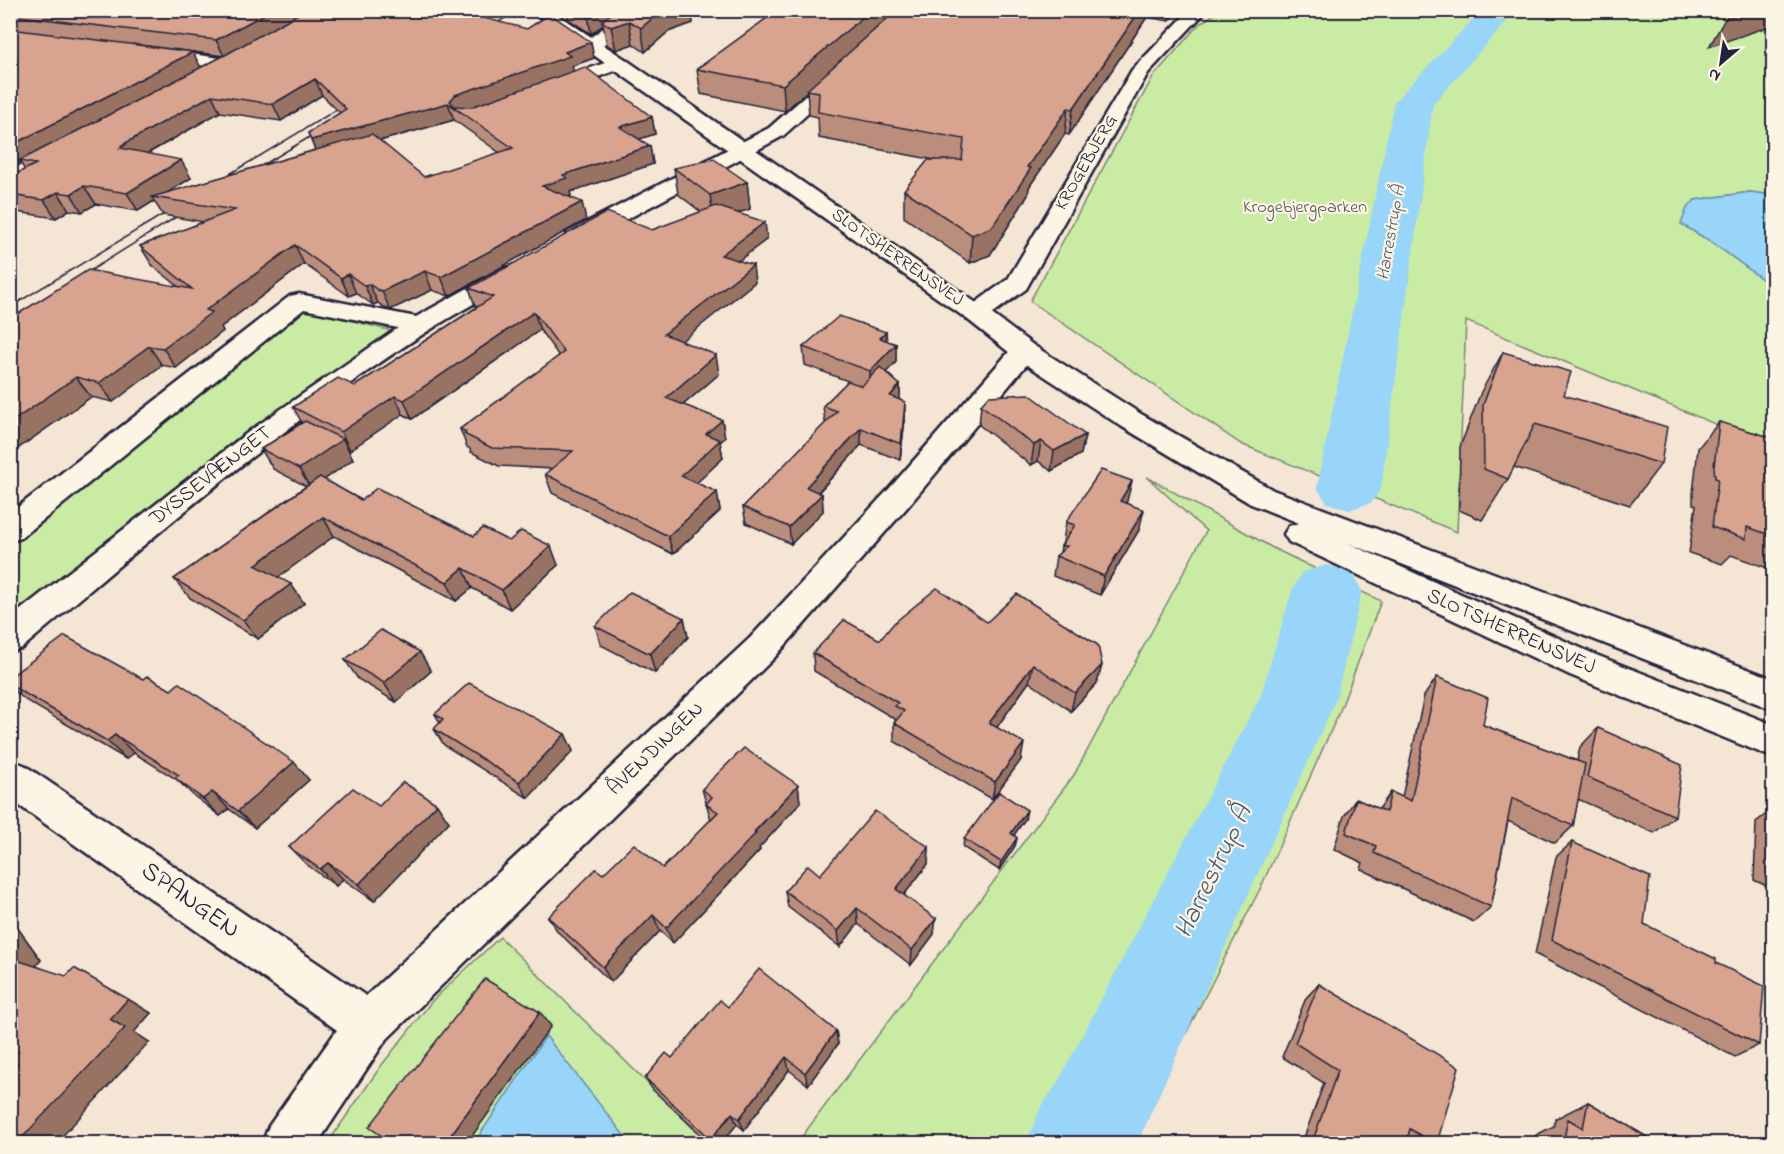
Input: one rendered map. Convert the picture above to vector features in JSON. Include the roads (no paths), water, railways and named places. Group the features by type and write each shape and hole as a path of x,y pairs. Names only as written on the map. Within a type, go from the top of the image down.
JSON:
{"street":[{"name":"SLOTSHERRENSVEJ","path":"538,10 619,63 976,314 1024,351 1131,420 1262,497 1773,695"},
{"path":"592,45 638,10"},
{"name":"KROGEBJERG","path":"976,314 1017,284 1142,70 1199,10"},
{"path":"137,52 228,64"},
{"path":"200,80 247,54"},
{"path":"533,95 619,63"},
{"path":"554,249 776,132 851,64"},
{"name":"DYSSEVÆNGET","path":"10,638 192,488 291,415 420,325 529,263"},
{"path":"10,530 299,301 420,325"},
{"name":"ÅVENDINGEN","path":"287,1143 369,1025 762,648 899,496 1024,351"},
{"name":"SLOTSHERRENSVEJ","path":"1262,497 1298,533 1583,665 1773,742"},
{"name":"SPANGEN","path":"10,777 369,1025"}],"water":[{"path":"1750,192 1773,195 1773,287 1713,243 1681,224 1687,208 1695,200"},
{"path":"546,1036 630,1143 474,1143"}],"waterway":[{"name":"Harrestrup Å","path":"1349,488 1414,102 1501,10"},
{"name":"Harrestrup Å","path":"1078,1144 1094,1121 1298,699 1327,591"}],"tram line":[{"path":"468,27 493,10"},
{"path":"484,31 518,10"},
{"path":"213,184 351,101"},
{"path":"248,174 323,129"},
{"path":"10,307 177,206"},
{"path":"77,279 189,209"}],"park label":[{"name":"Krogebjergparken","path":"1305,208"}]}
